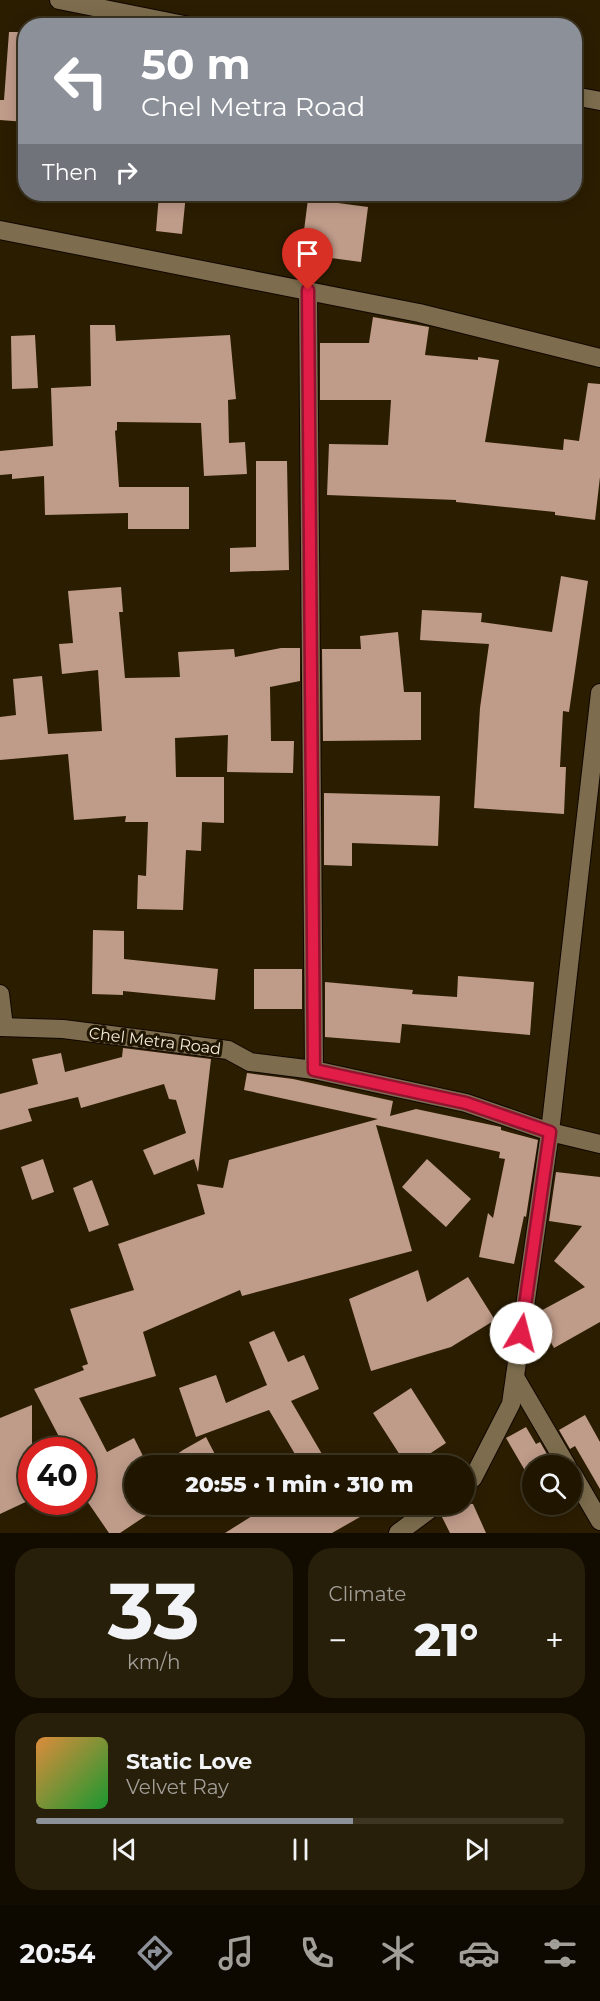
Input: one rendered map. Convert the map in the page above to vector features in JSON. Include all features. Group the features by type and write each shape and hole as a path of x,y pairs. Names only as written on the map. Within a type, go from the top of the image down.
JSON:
{"street":[{"path":"58,0 149,18"},
{"path":"582,97 600,100"},
{"path":"0,230 419,313 600,358"},
{"path":"308,290 314,1070"},
{"path":"475,1474 511,1404 550,1132 600,693"},
{"path":"0,994 2,1027"},
{"name":"Chel Metra Road","path":"2,1027 63,1029 228,1050 250,1062 314,1070 466,1103 550,1132 600,1144"},
{"path":"514,1377 560,1455"},
{"path":"582,1490 600,1521"},
{"path":"398,1533 422,1515"}],"building":[{"path":"9,32 18,32 18,121 0,120 0,100 4,100"},
{"path":"158,201 185,201 182,234 156,231"},
{"path":"308,201 368,207 361,262 301,254"},
{"path":"373,317 429,327 425,355 499,360 485,442 563,450 564,439 579,441 588,383 600,384 600,477 595,520 555,515 555,512 456,502 456,500 327,495 329,444 388,445 391,400 320,400 320,343 369,343"},
{"path":"90,325 115,325 116,341 230,335 236,399 228,400 229,443 245,442 247,474 204,476 201,423 117,422 115,431 119,487 189,487 189,529 128,529 128,513 45,515 44,476 12,479 12,474 0,475 0,451 53,446 51,388 91,386"},
{"path":"35,335 38,388 12,389 11,336"},
{"path":"256,461 287,461 289,570 230,572 230,548 256,547"},
{"path":"561,576 588,581 569,712 563,711 560,767 566,767 564,814 474,808 480,708 489,644 420,640 422,610 482,613 481,622 552,632"},
{"path":"121,587 123,612 119,612 125,678 180,677 178,652 234,649 235,657 281,648 300,648 300,681 270,687 271,741 294,741 293,773 227,772 228,735 175,738 176,777 224,777 224,823 202,822 201,851 186,850 183,910 137,909 138,875 146,876 148,822 125,822 126,816 74,820 68,754 0,760 0,717 16,715 13,679 42,676 48,734 102,731 98,670 62,674 59,644 73,643 68,591"},
{"path":"398,632 404,692 421,692 421,740 323,741 322,649 361,649 360,636"},
{"path":"324,793 440,796 438,846 352,843 352,866 324,865"},
{"path":"93,930 124,931 124,959 218,969 215,1000 123,991 123,995 92,994"},
{"path":"254,969 302,969 302,1009 254,1009"},
{"path":"458,976 534,982 530,1035 402,1024 400,1043 325,1037 325,982 413,990 412,994 457,997"},
{"path":"123,1048 211,1059 198,1172 194,1159 154,1175 143,1150 186,1133 176,1100 169,1099 164,1084 81,1108 78,1097 28,1109 32,1121 0,1130 0,1094 38,1084 32,1059 61,1053 65,1072 122,1057"},
{"path":"247,1073 293,1079 393,1101 390,1116 416,1109 501,1127 501,1130 538,1140 526,1217 524,1216 514,1264 479,1257 488,1213 493,1218 505,1159 499,1158 500,1152 376,1125 412,1251 242,1296 240,1290 143,1332 156,1376 79,1398 107,1452 134,1438 142,1455 124,1455 124,1515 147,1515 120,1533 109,1533 96,1514 96,1437 59,1437 34,1389 84,1370 82,1366 88,1364 70,1309 134,1290 118,1244 205,1214 197,1184 223,1188 229,1160 378,1119 244,1090"},
{"path":"43,1159 54,1192 32,1200 21,1167"},
{"path":"427,1159 471,1199 446,1227 402,1187"},
{"path":"556,1172 600,1177 600,1322 554,1348 535,1314 585,1287 554,1261 582,1226 549,1221"},
{"path":"92,1180 109,1225 89,1232 73,1188"},
{"path":"418,1270 427,1302 468,1277 495,1320 451,1347 371,1371 349,1299"},
{"path":"274,1331 288,1362 304,1355 319,1389 291,1401 323,1455 296,1455 269,1410 196,1437 179,1388 216,1375 226,1403 267,1385 249,1342"},
{"path":"411,1388 446,1443 428,1455 400,1455 373,1413"},
{"path":"32,1405 32,1437 18,1437 18,1506 0,1514 0,1418"},
{"path":"585,1415 600,1442 600,1489 582,1455 575,1446 570,1449 559,1430"},
{"path":"526,1427 536,1444 540,1442 548,1455 522,1455 522,1465 506,1438"},
{"path":"206,1437 215,1455 176,1455"},
{"path":"475,1508 486,1533 450,1533 441,1515 475,1515"},
{"path":"254,1515 359,1515 360,1517 332,1533 225,1533"}],"route":[{"path":"308,290 314,1070 466,1103 550,1132 521,1333"}]}
